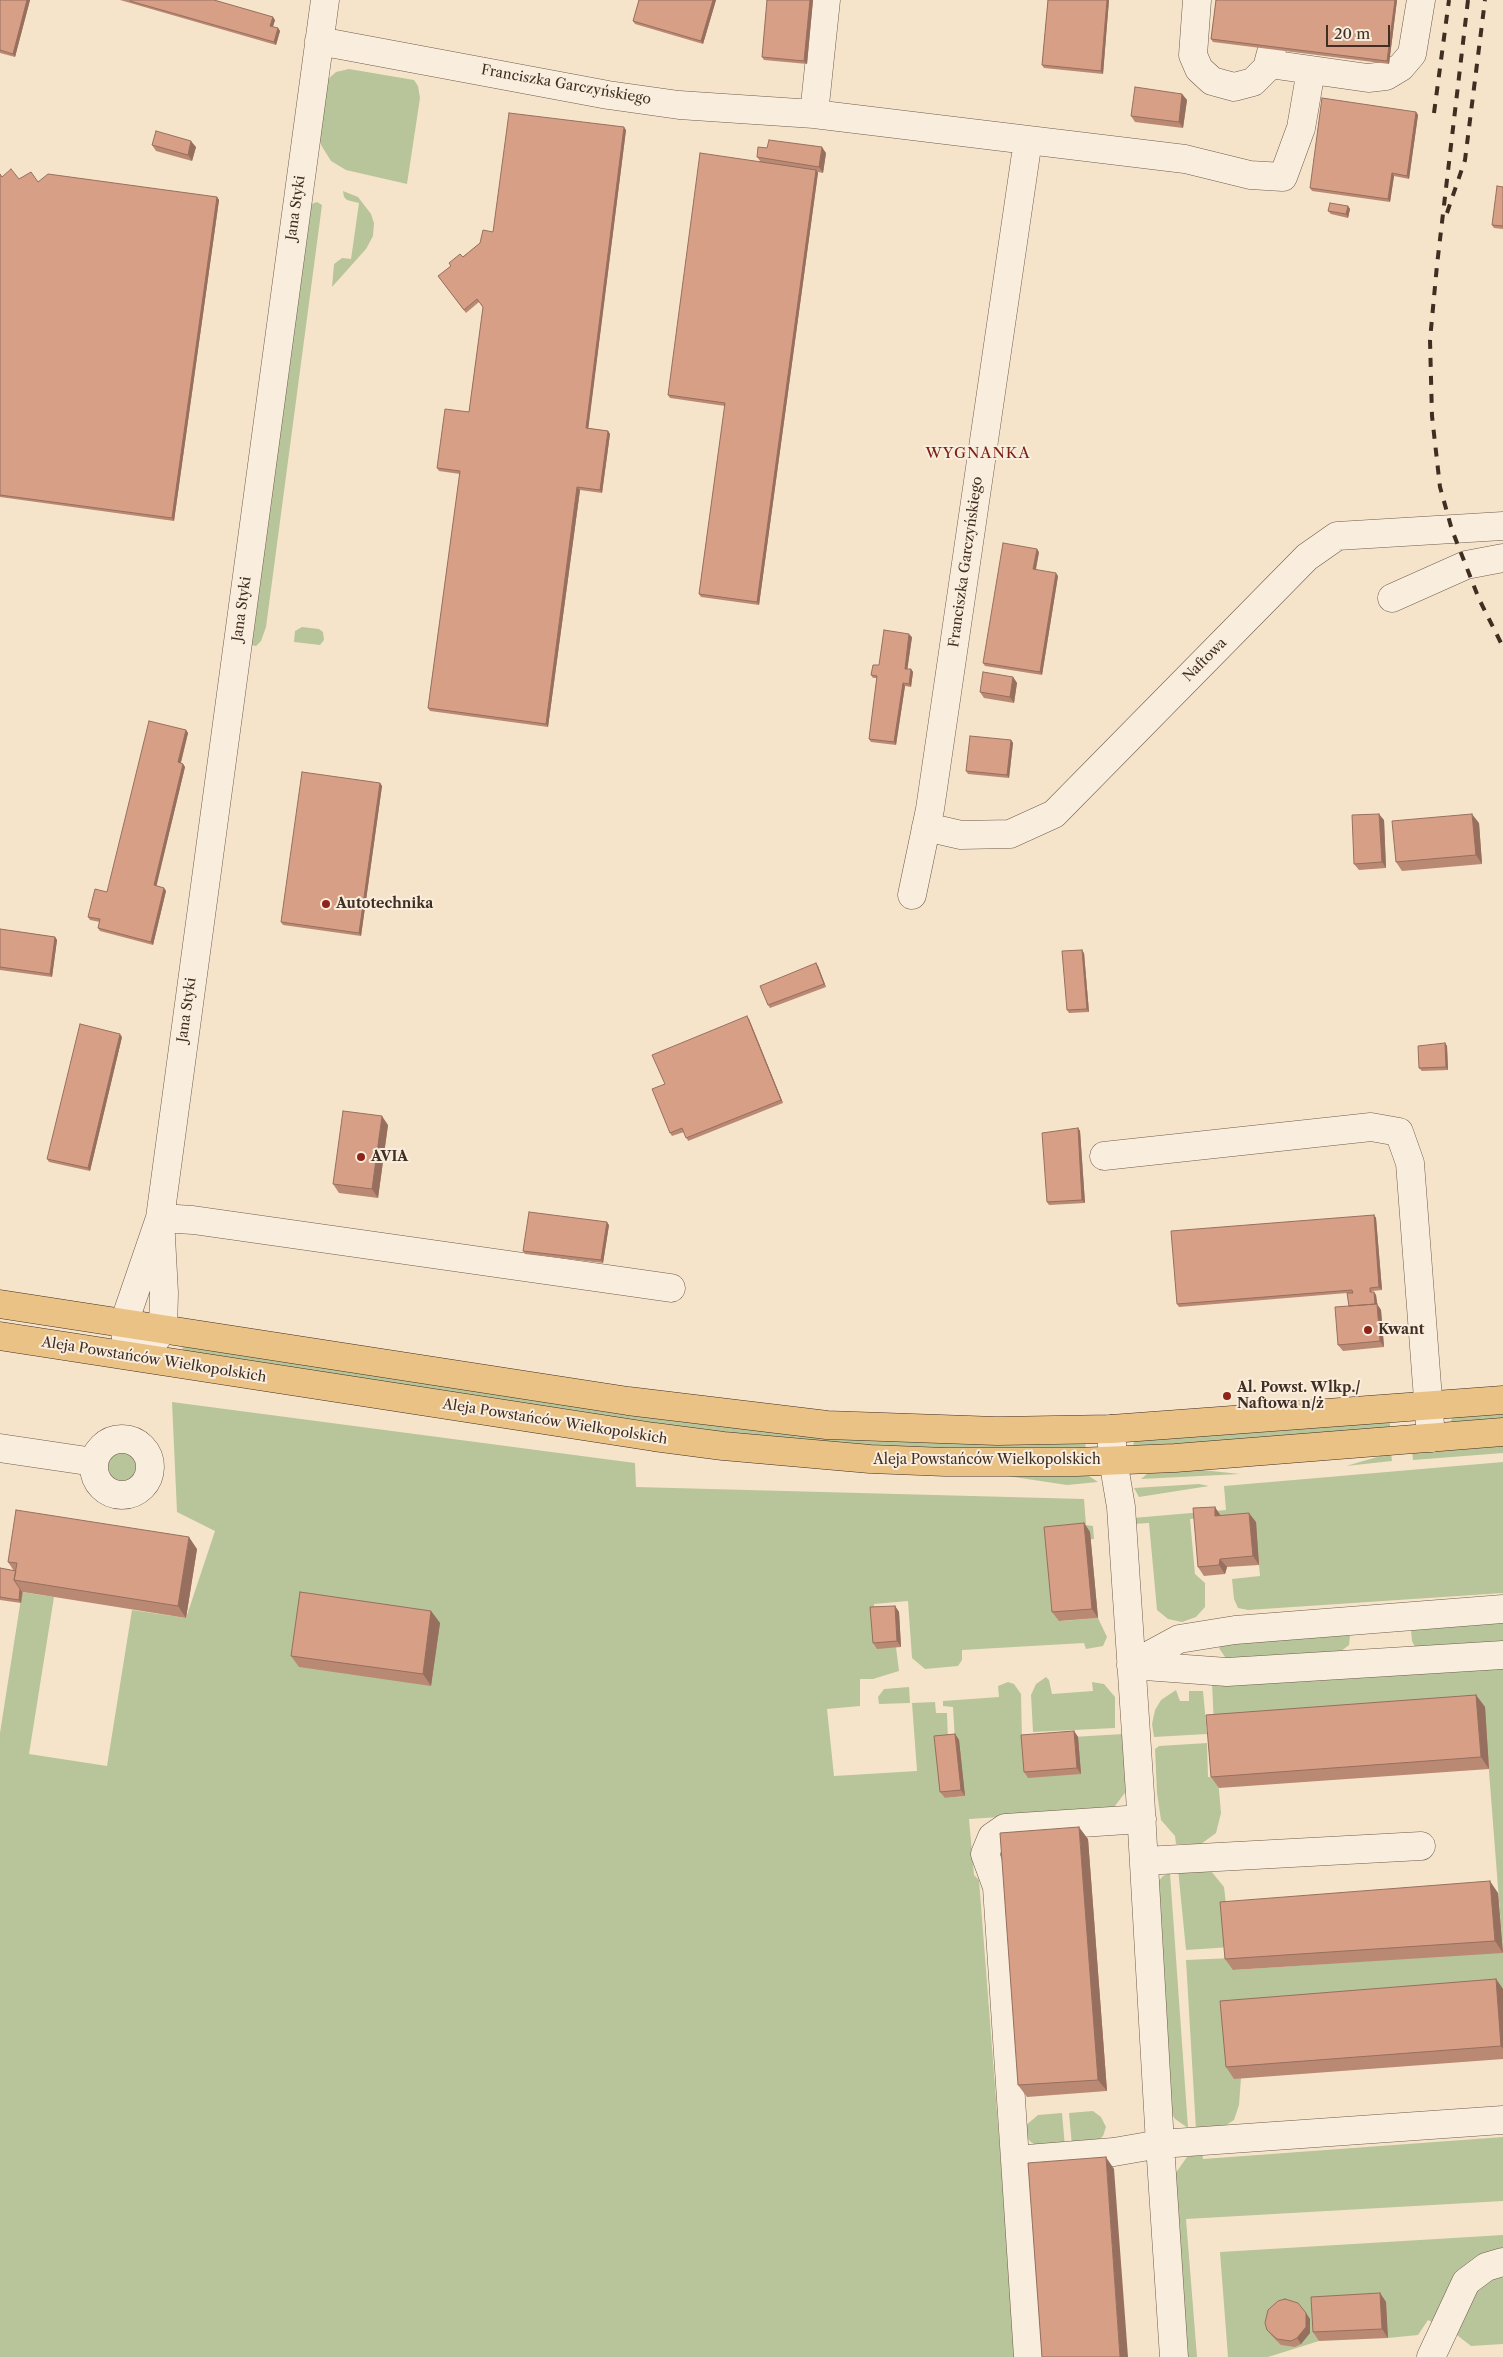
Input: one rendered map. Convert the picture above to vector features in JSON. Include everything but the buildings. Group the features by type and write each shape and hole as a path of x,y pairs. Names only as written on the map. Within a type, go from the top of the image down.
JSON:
{"main road":[{"name":"Aleja Powstańców Wielkopolskich","path":"0,1304 628,1401 780,1420 882,1428 978,1431 1111,1429 1503,1400"},
{"name":"Aleja Powstańców Wielkopolskich","path":"0,1336 723,1446 852,1458 944,1462 1113,1460 1503,1432"}],"street":[{"name":"Jana Styki","path":"163,1329 164,1293 160,1218 325,0"},
{"path":"814,114 826,0"},
{"path":"1197,0 1192,47 1196,63 1205,76 1220,85 1241,86 1258,78 1271,57 1311,70 1368,78 1386,76 1407,61 1414,46 1421,0"},
{"name":"Franciszka Garczyńskiego","path":"319,41 608,96 679,105 814,114 1185,159 1250,175 1283,177 1301,128 1311,70"},
{"name":"Franciszka Garczyńskiego","path":"912,895 926,827 1028,140"},
{"name":"Naftowa","path":"926,827 962,835 1010,834 1054,814 1307,557 1337,536 1503,526"},
{"path":"1392,598 1466,565 1503,561"},
{"path":"1104,1156 1371,1127 1399,1132 1410,1163 1431,1438"},
{"name":"Jana Styki","path":"124,1323 160,1218"},
{"path":"160,1218 193,1220 671,1288"},
{"path":"124,1323 126,1338 138,1358 151,1346 163,1329"},
{"name":"Aleja Powstańców Wielkopolskich","path":"1111,1429 1113,1460"},
{"path":"0,1448 94,1462"},
{"path":"1113,1460 1121,1507 1174,2357"},
{"path":"1131,1664 1179,1639 1235,1630 1503,1609"},
{"path":"1378,1618 1381,1662"},
{"path":"1131,1664 1227,1672 1503,1655"},
{"path":"1028,2357 997,1887 985,1854 992,1837 1005,1828 1142,1820"},
{"path":"1144,1861 1422,1846"},
{"path":"1015,2160 1114,2152 1160,2144 1503,2120"},
{"path":"1431,2357 1466,2282 1486,2267 1503,2262"}],"green space":[{"path":"349,69 414,80 418,86 420,98 407,184 346,170 331,161 321,145 318,129 326,81 336,72"},
{"path":"343,191 358,197 371,214 374,223 373,236 366,249 332,287 334,264 342,258 351,259 359,203 347,200 344,197"},
{"path":"317,202 322,205 266,627 261,641 256,646 251,645 311,204"},
{"path":"302,627 319,629 323,632 324,640 320,645 294,642 295,631"},
{"path":"182,1345 1085,1441 1086,1450 885,1448 768,1438 648,1423 183,1351"},
{"path":"172,1402 635,1463 636,1487 1084,1499 1086,1525 1093,1526 1094,1539 1056,1542 1062,1621 1098,1618 1107,1637 1103,1646 1086,1649 1084,1643 962,1650 962,1660 958,1666 925,1669 912,1658 908,1601 874,1604 877,1648 896,1647 899,1671 873,1679 860,1679 860,1706 827,1709 834,1776 917,1771 912,1703 935,1702 936,1713 947,1713 948,1741 945,1798 965,1796 955,1741 953,1707 943,1706 943,1701 999,1697 998,1686 1008,1682 1014,1684 1021,1694 1022,1740 1123,1734 1127,1790 1115,1806 1108,1810 969,1819 974,1875 979,1880 1016,2357 0,2357 0,1733 22,1592 54,1597 29,1754 107,1766 132,1610 186,1618 215,1531 177,1512"},
{"path":"1503,1412 1503,1420 1453,1424 1451,1421 1453,1416"},
{"path":"1390,1421 1390,1429 1137,1447 1133,1444 1136,1439"},
{"path":"1503,1443 1503,1453 1413,1460 1412,1451"},
{"path":"121,1448 128,1449 134,1453 138,1459 138,1473 134,1479 128,1483 121,1484 114,1483 108,1479 104,1473 103,1466 104,1459 108,1453 114,1449"},
{"path":"1391,1453 1392,1461 1346,1466"},
{"path":"1503,1462 1503,1593 1248,1610 1238,1608 1234,1599 1232,1579 1260,1576 1259,1565 1221,1525 1220,1516 1190,1519 1195,1574 1205,1583 1205,1607 1196,1617 1182,1622 1168,1619 1157,1610 1149,1523 1133,1524 1133,1518 1226,1510 1224,1486"},
{"path":"1193,1469 1240,1474 1141,1479 1148,1473"},
{"path":"1078,1473 1089,1476 1098,1482 1067,1485 1007,1476 1009,1474"},
{"path":"1199,1484 1209,1486 1139,1497 1134,1488"},
{"path":"1503,1615 1503,1647 1415,1647 1412,1641 1411,1629"},
{"path":"1341,1631 1350,1636 1349,1645 1340,1652 1227,1660 1219,1648 1224,1640"},
{"path":"1503,1663 1503,1952 1484,1707 1214,1727 1212,1682"},
{"path":"1046,1677 1049,1680 1052,1694 1093,1691 1092,1682 1104,1684 1115,1697 1115,1728 1033,1732 1031,1695 1036,1684"},
{"path":"909,1687 910,1703 879,1704 878,1697 884,1689"},
{"path":"1176,1690 1180,1701 1189,1701 1189,1691 1203,1691 1207,1734 1154,1737 1152,1724 1155,1710 1161,1700"},
{"path":"1207,1743 1208,1777 1218,1778 1221,1813 1216,1833 1201,1844 1176,1844 1175,1836 1161,1820 1157,1793 1155,1749 1159,1746"},
{"path":"1178,1869 1211,1871 1224,1887 1231,1947 1186,1950"},
{"path":"1170,1873 1188,2128 1175,2119 1169,2110 1156,1884 1163,1876"},
{"path":"1503,1952 1503,1999 1235,2017 1241,2078 1239,2105 1234,2120 1223,2127 1196,2130 1186,1960 1232,1958 1234,1970"},
{"path":"1093,2111 1101,2117 1106,2127 1103,2136 1093,2145 1072,2146 1069,2113"},
{"path":"1062,2113 1065,2147 1042,2148 1032,2143 1024,2135 1025,2126 1038,2115"},
{"path":"1503,2137 1503,2201 1186,2219 1197,2357 1187,2357 1175,2174 1187,2157 1202,2153 1203,2159"},
{"path":"1503,2235 1503,2252 1434,2323 1428,2320 1418,2335 1388,2338 1386,2303 1317,2306 1319,2341 1268,2357 1228,2357 1220,2252"},
{"path":"1503,2272 1503,2344 1471,2346 1453,2332 1470,2296 1485,2280"}],"railway":[{"path":"1434,113 1449,0"},
{"path":"1468,0 1430,340 1432,416 1440,487 1452,530 1479,599 1503,647"},
{"path":"1447,213 1465,160 1485,0"}],"place":[{"name":"Autotechnika","path":"326,904"},
{"name":"AVIA","path":"361,1157"},
{"name":"Kwant","path":"1368,1330"},
{"name":"Al. Powst. Wlkp./ Naftowa n/ż","path":"1227,1396"}],"district":[{"name":"WYGNANKA","path":"978,454"}]}
